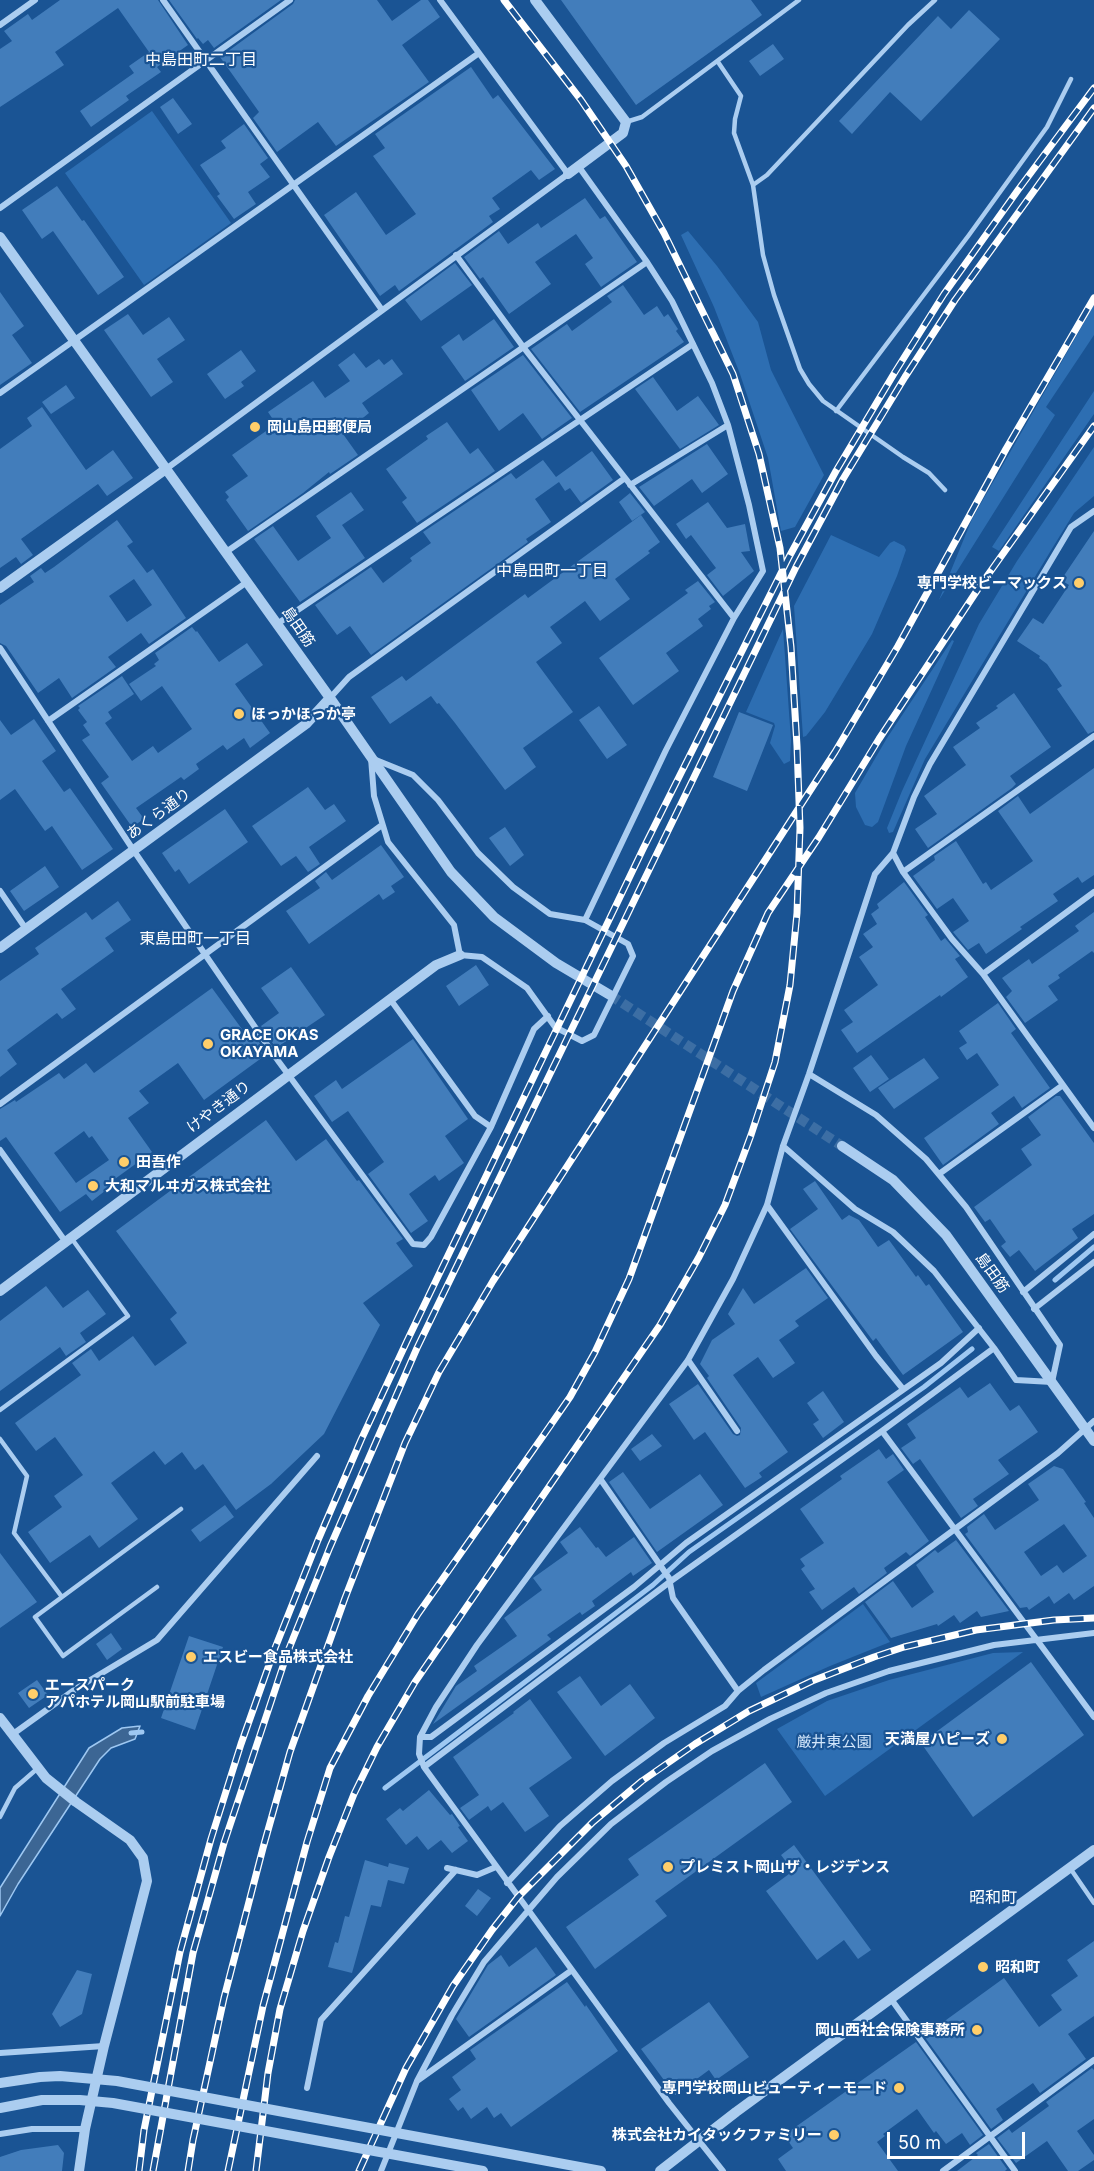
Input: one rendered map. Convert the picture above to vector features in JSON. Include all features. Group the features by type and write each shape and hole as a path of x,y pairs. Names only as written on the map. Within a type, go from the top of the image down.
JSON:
{"street":[{"path":"0,25 35,0"},
{"path":"163,0 382,310"},
{"path":"0,207 290,0"},
{"path":"440,0 568,174"},
{"path":"0,588 623,133 626,122 539,2"},
{"path":"0,393 478,53"},
{"path":"579,167 672,301 712,383 728,425 763,571 734,618 666,750 585,920"},
{"name":"島田筋","path":"0,237 330,698 451,872 494,917 556,963 610,995"},
{"path":"456,255 524,348 734,618"},
{"path":"226,552 647,262"},
{"path":"277,624 693,344"},
{"path":"630,485 728,425"},
{"path":"330,698 349,677 625,478"},
{"path":"723,2171 698,2142 423,1765 419,1754 420,1737 436,1707 477,1646 688,1360 733,1279 767,1205 783,1146 875,874 893,853 914,797 930,764 1071,527 1094,511"},
{"path":"48,721 247,582"},
{"path":"0,648 134,851 206,952 288,1074 413,1244 424,1245 431,1237 491,1127 534,1029 548,1016"},
{"name":"あくら通り","path":"0,948 306,724 330,698"},
{"path":"903,872 1094,736"},
{"path":"371,758 413,775 438,800 478,854 513,887 550,914 585,920 627,944 633,956 594,1035 582,1041 555,1027 527,988 482,957 460,954 454,925 388,842 374,796 371,758"},
{"path":"0,1104 382,825"},
{"path":"893,853 903,872 952,939 983,974 1094,1128"},
{"path":"0,891 26,929"},
{"path":"983,974 1094,892"},
{"name":"けやき通り","path":"0,1291 436,965 460,954"},
{"path":"390,999 476,1116 491,1127"},
{"path":"783,1146 855,1209 893,1232 934,1271 1016,1380 1052,1382 1060,1345 966,1207 926,1159 876,1115 809,1074"},
{"path":"939,1174 1064,1085"},
{"name":"島田筋","path":"842,1146 893,1180 946,1235 1094,1441"},
{"path":"0,1150 68,1239"},
{"path":"767,1205 876,1356 903,1389"},
{"path":"1023,1292 1094,1234"},
{"path":"1034,1309 1094,1262"},
{"path":"420,1737 431,1737 662,1567 686,1543 941,1363 979,1328"},
{"path":"423,1765 670,1580 882,1431 994,1348"},
{"path":"688,1360 737,1431"},
{"path":"507,1883 560,1826 612,1781 664,1743 725,1706 738,1691 1058,1453 1094,1421"},
{"path":"882,1431 1094,1717"},
{"path":"13,1734 77,1688 157,1640 317,1456"},
{"path":"601,1480 670,1580 673,1598 738,1691"},
{"path":"381,2171 417,2081 452,2015 484,1962 556,1877 611,1824 666,1782 712,1751 770,1719 826,1693 889,1671 994,1645 1094,1633"},
{"path":"0,1718 46,1778 129,1840 143,1858 147,1881 104,2046 85,2129 79,2171"},
{"path":"660,2171 1094,1850"},
{"path":"447,1868 477,1875 496,1868"},
{"path":"307,2088 321,2020 456,1870"},
{"path":"417,2081 572,1970"},
{"path":"891,1998 1015,2171"},
{"path":"0,2053 104,2046"},
{"path":"943,2171 1094,2060"},
{"path":"0,2083 60,2076 117,2081 601,2171"},
{"path":"0,2108 42,2100 113,2103 483,2171"},
{"path":"0,2134 32,2129 85,2129"}],"lane":[{"path":"626,122 642,117 799,0"},
{"path":"753,185 767,176 908,25 935,0"},
{"path":"718,62 741,96 734,133 753,185 763,255 774,295 792,351 809,384 823,401 929,473 945,490"},
{"path":"836,411 969,236 1041,136 1071,79"},
{"path":"0,1410 128,1316 68,1239"},
{"path":"0,1439 27,1476 14,1533 62,1597"},
{"path":"157,1587 63,1656 35,1617 181,1509"},
{"path":"0,1817 15,1788 38,1768"},
{"path":"1070,1868 1094,1903"}],"green space":[{"path":"152,111 231,223 144,285 65,173"},
{"path":"688,231 758,322 771,370 824,475 795,527 781,531 768,458 740,374 714,307 681,235"},
{"path":"1094,305 1094,335 1046,407 1055,415 939,600 972,519"},
{"path":"1094,391 1094,414 999,551 992,547"},
{"path":"1094,447 1094,496 1074,513 1053,547 925,759 893,832 889,833 887,828 902,791 979,624 1017,561"},
{"path":"831,535 879,557 894,541 904,546 906,550 872,634 825,712 803,737 794,606"},
{"path":"783,629 791,740 790,761 784,764 770,743 774,723 746,712"},
{"path":"952,640 954,641 906,746 878,822 872,827 865,825 856,807 855,793 887,738"},
{"path":"863,1604 890,1642 761,1697 756,1683"},
{"name":"厳井東公園","path":"1023,1652 825,1796 777,1729 827,1701 889,1680 993,1653"}],"shaded area":[{"path":"140,1726 135,1739 111,1748 100,1759 18,1884 0,1916 0,1888 89,1748 122,1728"}],"building":[{"path":"60,0 158,0 188,45 157,67 161,72 126,96 129,100 91,127 80,111 134,73 129,66 149,52 118,8 55,52 64,65 0,107 0,49 12,41 4,31 28,14 32,20"},
{"path":"169,0 281,0 214,48 208,40 203,44 197,39"},
{"path":"295,0 377,0 392,21 421,0 428,0 440,17 402,45 429,82 336,146 318,122 277,152 253,118 259,112 220,57 293,4"},
{"path":"561,0 751,0 762,15 636,105"},
{"path":"969,10 1000,39 921,121 890,92 852,134 839,121 938,16 951,29"},
{"path":"773,44 784,59 760,76 749,61"},
{"path":"471,67 493,99 498,95 555,169 539,180 531,170 492,198 500,209 489,216 493,222 399,291 395,285 380,296 324,215 356,192 386,235 416,214 373,156 385,148 375,134"},
{"path":"173,98 192,124 178,134 160,107"},
{"path":"244,124 268,158 260,164 270,177 248,192 256,204 234,219 217,196 220,194 200,165 226,148 221,141"},
{"path":"57,186 124,277 98,295 53,231 42,239 22,210"},
{"path":"585,198 600,219 605,216 637,262 601,287 585,264 593,258 576,234 535,262 551,284 509,314 483,277 480,279 464,257 499,231 508,244 538,223 541,228"},
{"path":"455,263 472,285 421,321 405,300"},
{"path":"623,285 644,315 657,306 664,317 668,314 684,342 580,412 531,349 567,324 572,331 612,302 607,296"},
{"path":"0,292 24,326 12,335 32,363 0,385"},
{"path":"128,314 143,335 169,317 185,340 157,359 173,382 151,397 104,330"},
{"path":"494,319 514,347 465,381 441,347 459,334 463,341"},
{"path":"241,350 256,371 241,382 244,386 225,399 207,374"},
{"path":"354,353 366,368 379,359 384,365 392,359 403,374 362,403 369,413 343,434 358,455 330,474 329,472 248,531 226,500 229,497 225,492 248,476 232,455 276,424 268,412 313,381 325,398 350,381 338,365"},
{"path":"523,355 572,418 542,439 523,413 499,431 471,390"},
{"path":"653,377 677,411 698,396 719,425 680,449 635,389"},
{"path":"66,385 75,398 51,414 42,402"},
{"path":"42,407 86,470 113,450 133,478 107,496 98,484 21,539 33,555 21,564 16,557 0,568 0,449 32,426 27,418"},
{"path":"447,422 470,454 478,448 495,471 417,523 402,502 407,498 386,469 428,439 426,436"},
{"path":"707,444 728,474 702,493 692,479 654,506 639,487"},
{"path":"592,451 613,480 581,503 570,488 565,491 559,482 535,499 551,522 526,539 528,542 371,655 350,626 337,635 315,605 371,567 383,583 412,561 410,558 431,543 423,532 511,473 516,479 543,460 556,477"},
{"path":"351,492 364,510 342,525 365,558 300,602 254,539 273,526 298,561 331,538 316,516"},
{"path":"630,493 645,512 632,521 619,502"},
{"path":"708,502 727,528 745,524 750,551 741,552 754,571 723,596 707,575 716,568 691,535 686,539 676,524"},
{"path":"641,515 660,542 648,551 650,553 615,579 630,599 600,621 585,601 550,627 562,643 536,662 573,712 523,748 536,767 505,790 455,723 431,696 390,724 371,697 402,676 406,681 525,594 528,598"},
{"path":"117,520 133,542 127,546 147,573 153,569 186,618 149,644 141,633 108,657 116,667 72,698 59,678 38,693 6,646 0,643 0,605 34,582 30,576 41,568 45,573","holes":["134,579 152,605 127,622 109,596"]},
{"path":"1094,531 1094,731 1088,734 1057,689 1062,686 1047,664 1039,658 1040,656 1017,641 1033,618 1043,624 1069,585 1061,580"},
{"path":"698,581 715,602 709,606 711,609 698,619 703,626 666,653 679,671 633,705 599,658 688,593 685,590"},
{"path":"192,627 219,662 247,643 263,665 235,684 270,733 250,748 244,738 227,750 223,745 196,764 199,769 184,780 181,777 136,808 144,819 132,827 101,783 109,777 82,740 90,735 83,725 87,722 78,710 80,708 78,706 122,676 134,694 108,712 112,718 105,723 132,761 153,746 158,753 192,729 162,686 141,701 129,684 156,666 154,664 159,660 155,653"},
{"path":"1014,693 1051,747 1010,776 1016,784 1012,788 928,848 915,829 937,814 924,796 966,765 953,747 980,728 976,723 998,708 996,706"},
{"path":"599,706 627,745 607,759 579,720"},
{"path":"739,712 773,725 747,791 713,777"},
{"path":"34,719 56,751 42,761 64,792 70,788 113,849 82,870 52,826 45,831 15,789 0,800 0,720 11,735"},
{"path":"1094,768 1094,875 1082,883 1078,877 1053,894 1058,901 986,954 979,943 968,950 953,932 969,921 953,898 937,909 913,876 935,860 934,856 956,841 983,884 986,882 991,890 1033,861 998,811 1018,796 1030,814"},
{"path":"308,787 325,810 334,804 346,821 309,847 320,864 308,872 296,856 281,866 252,826"},
{"path":"225,809 248,842 189,884 179,869 175,872 162,853"},
{"path":"505,827 524,855 510,866 489,838"},
{"path":"381,845 404,877 391,886 395,892 383,900 379,894 309,944 286,911 320,888 315,881 326,872 332,880"},
{"path":"45,866 59,887 24,911 10,891"},
{"path":"904,882 928,915 925,917 941,941 945,938 960,956 955,959 968,977 857,1053 841,1030 853,1022 844,1010 878,985 859,957 873,947 863,934 877,924 871,914 879,908 877,904"},
{"path":"118,901 131,920 105,938 114,951 61,989 76,1009 62,1019 57,1013 7,1050 17,1064 0,1077 0,981 39,954 35,948 86,912 92,920"},
{"path":"1094,912 1094,953 1092,951 1058,975 1060,978 1048,986 1058,1000 1025,1023 1006,997 1012,991 1002,978 1029,959 1032,964 1079,931 1075,926"},
{"path":"476,965 489,985 459,1006 446,986"},
{"path":"291,967 325,1015 276,1048 261,1026 279,1013 261,988"},
{"path":"212,988 247,1036 252,1032 267,1054 204,1100 178,1063 139,1091 149,1103 128,1118 152,1152 108,1184 110,1187 92,1201 86,1194 60,1212 6,1137 0,1141 0,1109 15,1100 16,1102 59,1073 64,1079 86,1063 94,1073","holes":["84,1131 89,1138 92,1136 109,1160 76,1183 54,1153"]},
{"path":"998,1003 1016,1029 1011,1033 1050,1088 1022,1108 1014,1096 991,1113 999,1124 943,1165 924,1138 999,1085 977,1053 967,1060 959,1048 967,1043 959,1031"},
{"path":"413,1039 468,1119 445,1136 464,1163 439,1181 435,1175 409,1194 428,1221 411,1233 368,1174 384,1162 348,1111 332,1122 314,1096 336,1080 342,1089"},
{"path":"871,1055 889,1079 870,1092 853,1068"},
{"path":"924,1058 939,1078 894,1109 878,1088"},
{"path":"1056,1096 1060,1096 1094,1143 1094,1214 1072,1229 1078,1238 1035,1271 1019,1250 1010,1257 1001,1246 1006,1242 990,1219 985,1222 974,1207 1032,1165 1021,1149 1041,1135 1028,1117"},
{"path":"266,1120 296,1161 326,1139 403,1239 396,1243 413,1266 363,1303 380,1325 324,1434 271,1484 236,1510 203,1464 195,1470 182,1452 165,1465 154,1451 111,1483 138,1519 99,1548 90,1535 50,1563 28,1532 62,1507 54,1496 83,1475 55,1437 36,1451 15,1423 81,1375 72,1363 91,1349 99,1361 133,1336 155,1366 187,1343 170,1319 177,1313 116,1231"},
{"path":"815,1181 842,1220 849,1215 859,1220 878,1247 889,1240 916,1277 918,1275 926,1286 929,1284 963,1332 903,1375 876,1338 873,1341 790,1229 818,1209 803,1189"},
{"path":"806,1268 828,1298 795,1321 799,1326 779,1340 795,1363 773,1378 758,1357 733,1375 788,1452 759,1473 762,1477 745,1488 705,1432 694,1440 669,1404 698,1384 733,1434 740,1435 741,1428 700,1364 712,1340 735,1324 728,1314 743,1288 754,1304"},
{"path":"46,1286 63,1308 88,1290 106,1314 80,1333 86,1342 66,1356 60,1347 0,1391 0,1321"},
{"path":"990,1383 1010,1411 1019,1405 1038,1432 998,1460 1009,1474 973,1499 978,1506 961,1518 920,1459 913,1464 901,1448 916,1438 907,1424 960,1387 968,1398"},
{"path":"823,1391 844,1422 823,1438 813,1424 819,1420 807,1403"},
{"path":"652,1434 662,1446 640,1461 631,1449"},
{"path":"879,1449 886,1459 893,1454 904,1470 887,1482 929,1541 910,1556 906,1552 884,1568 887,1573 859,1594 854,1587 822,1610 809,1592 815,1589 801,1569 805,1566 800,1559 824,1543 800,1509 842,1479 840,1476"},
{"path":"1054,1466 1063,1469 1094,1518 1094,1586 1074,1600 1069,1593 1054,1604 1049,1596 1029,1610 1027,1607 1020,1608 965,1534 968,1532 967,1527 984,1514 995,1530 1039,1500 1028,1484","holes":["1064,1524 1087,1556 1063,1573 1057,1565 1041,1576 1024,1552"]},
{"path":"623,1472 650,1509 700,1474 723,1505 657,1552 609,1482"},
{"path":"225,1505 234,1517 200,1542 191,1530"},
{"path":"580,1527 606,1557 634,1537 652,1563 633,1576 631,1572 592,1601 595,1606 582,1615 580,1612 547,1635 551,1639 433,1724 456,1686 477,1671 474,1666 517,1636 504,1618 542,1590 533,1578 568,1553 560,1542"},
{"path":"956,1540 1009,1611 981,1617 977,1611 960,1623 954,1615 938,1626 937,1624 891,1638 865,1602 893,1581 912,1608 934,1592 916,1565 935,1550 938,1553"},
{"path":"0,1553 37,1602 0,1628"},
{"path":"111,1633 122,1649 107,1660 96,1644"},
{"path":"189,1636 223,1647 195,1730 161,1718"},
{"name":"天満屋ハピーズ","path":"1031,1662 1084,1735 973,1817 921,1743"},
{"path":"580,1676 601,1706 630,1684 655,1718 605,1756 557,1692"},
{"name":"エースパーク アパホテル岡山駅前駐車場","path":"37,1680 48,1695 29,1708 18,1693"},
{"path":"530,1699 572,1758 529,1788 549,1816 525,1832 503,1802 491,1811 488,1806 469,1820 460,1808 479,1795 453,1757"},
{"name":"プレミスト岡山ザ・レジデンス","path":"765,1763 792,1802 655,1901 667,1916 595,1969 566,1927 639,1875 628,1859"},
{"path":"429,1790 450,1815 452,1814 468,1841 452,1853 441,1840 428,1850 417,1836 406,1845 386,1819 400,1808 403,1811"},
{"path":"794,1845 871,1950 858,1959 844,1940 817,1960 766,1891 793,1871 781,1855"},
{"path":"365,1860 388,1867 389,1863 409,1868 404,1884 388,1880 381,1907 371,1905 352,1973 328,1967 335,1942 338,1943 345,1916 349,1917"},
{"path":"478,1889 491,1898 477,1916 465,1906"},
{"path":"1094,1941 1094,2016 1068,2034 1086,2059 1040,2093 1033,2083 996,2109 1003,2120 991,2129 924,2036 1004,1978 1039,2027 1062,2010 1051,1995 1078,1976 1067,1960"},
{"path":"536,1947 556,1975 469,2037 456,2019 488,1965 501,1955 509,1967"},
{"path":"77,1970 92,1974 82,2014 60,2027 52,2014"},
{"path":"567,1982 618,2051 511,2127 501,2113 494,2118 487,2107 471,2119 463,2107 458,2111 449,2099 461,2090 452,2077 476,2059 470,2050"},
{"path":"709,2002 749,2057 716,2080 709,2070 675,2095 641,2049"},
{"path":"916,2042 983,2135 970,2145 962,2133 946,2144 936,2131 934,2133 917,2109 883,2134 885,2136 877,2142 898,2171 786,2171 778,2159 793,2148 784,2135"},
{"path":"1092,2068 1094,2070 1094,2119 1077,2131 1094,2155 1094,2160 1078,2171 1068,2171 1047,2141 1016,2163 997,2138 1009,2129 1012,2133 1049,2106 1046,2102"},
{"path":"989,2144 1007,2169 1005,2171 957,2171 978,2155 976,2153"},
{"path":"58,2145 64,2153 62,2171 0,2171 0,2157 21,2150"}],"waterway":[{"path":"1055,1280 1094,1247"},
{"path":"385,1788 653,1585 689,1552 924,1387 972,1349"},
{"path":"131,1733 142,1732"}],"tunnel":[{"path":"610,995 842,1146"}],"railway":[{"path":"256,2171 268,2073 280,2009 303,1931 354,1794 377,1747 415,1682 660,1325 699,1257 725,1205 751,1135 775,1062 790,985 797,913 800,828 797,746 791,647 780,548 759,454 733,374 664,233 626,166 581,100 504,0"},
{"path":"139,2171 144,2130 180,1952 211,1839 275,1648 361,1440 643,849 789,557 836,471 944,294 1094,88"},
{"path":"153,2171 193,1953 224,1843 288,1651 330,1547 417,1348 796,567 843,479 955,300 1094,108"},
{"path":"188,2171 224,1998 290,1752 345,1598 405,1443 439,1372 493,1281 835,752 898,646 1006,449 1094,298"},
{"path":"228,2171 263,2006 307,1842 330,1768 368,1696 418,1614 570,1397 595,1352 629,1279 733,991 768,913 980,586 1094,426"},
{"path":"359,2171 406,2068 453,1986 492,1930 518,1897 593,1822 642,1781 695,1744 749,1711 812,1681 874,1657 904,1647 976,1630 1054,1620 1094,1618"}],"place":[{"name":"岡山島田郵便局","path":"255,427"},
{"name":"専門学校ビーマックス","path":"1079,583"},
{"name":"ほっかほっか亭","path":"239,714"},
{"name":"GRACE OKAS OKAYAMA","path":"208,1044"},
{"name":"田吾作","path":"124,1162"},
{"name":"大和マルヰガス株式会社","path":"93,1186"},
{"name":"エスビー食品株式会社","path":"191,1657"},
{"name":"エースパーク アパホテル岡山駅前駐車場","path":"33,1694"},
{"name":"天満屋ハピーズ","path":"1002,1739"},
{"name":"プレミスト岡山ザ・レジデンス","path":"668,1867"},
{"name":"昭和町","path":"983,1967"},
{"name":"岡山西社会保険事務所","path":"977,2030"},
{"name":"専門学校岡山ビューティーモード","path":"899,2088"},
{"name":"株式会社カイタックファミリー","path":"834,2135"}],"district":[{"name":"中島田町二丁目","path":"201,60"},
{"name":"中島田町一丁目","path":"552,571"},
{"name":"東島田町一丁目","path":"195,939"},
{"name":"昭和町","path":"993,1898"}]}
